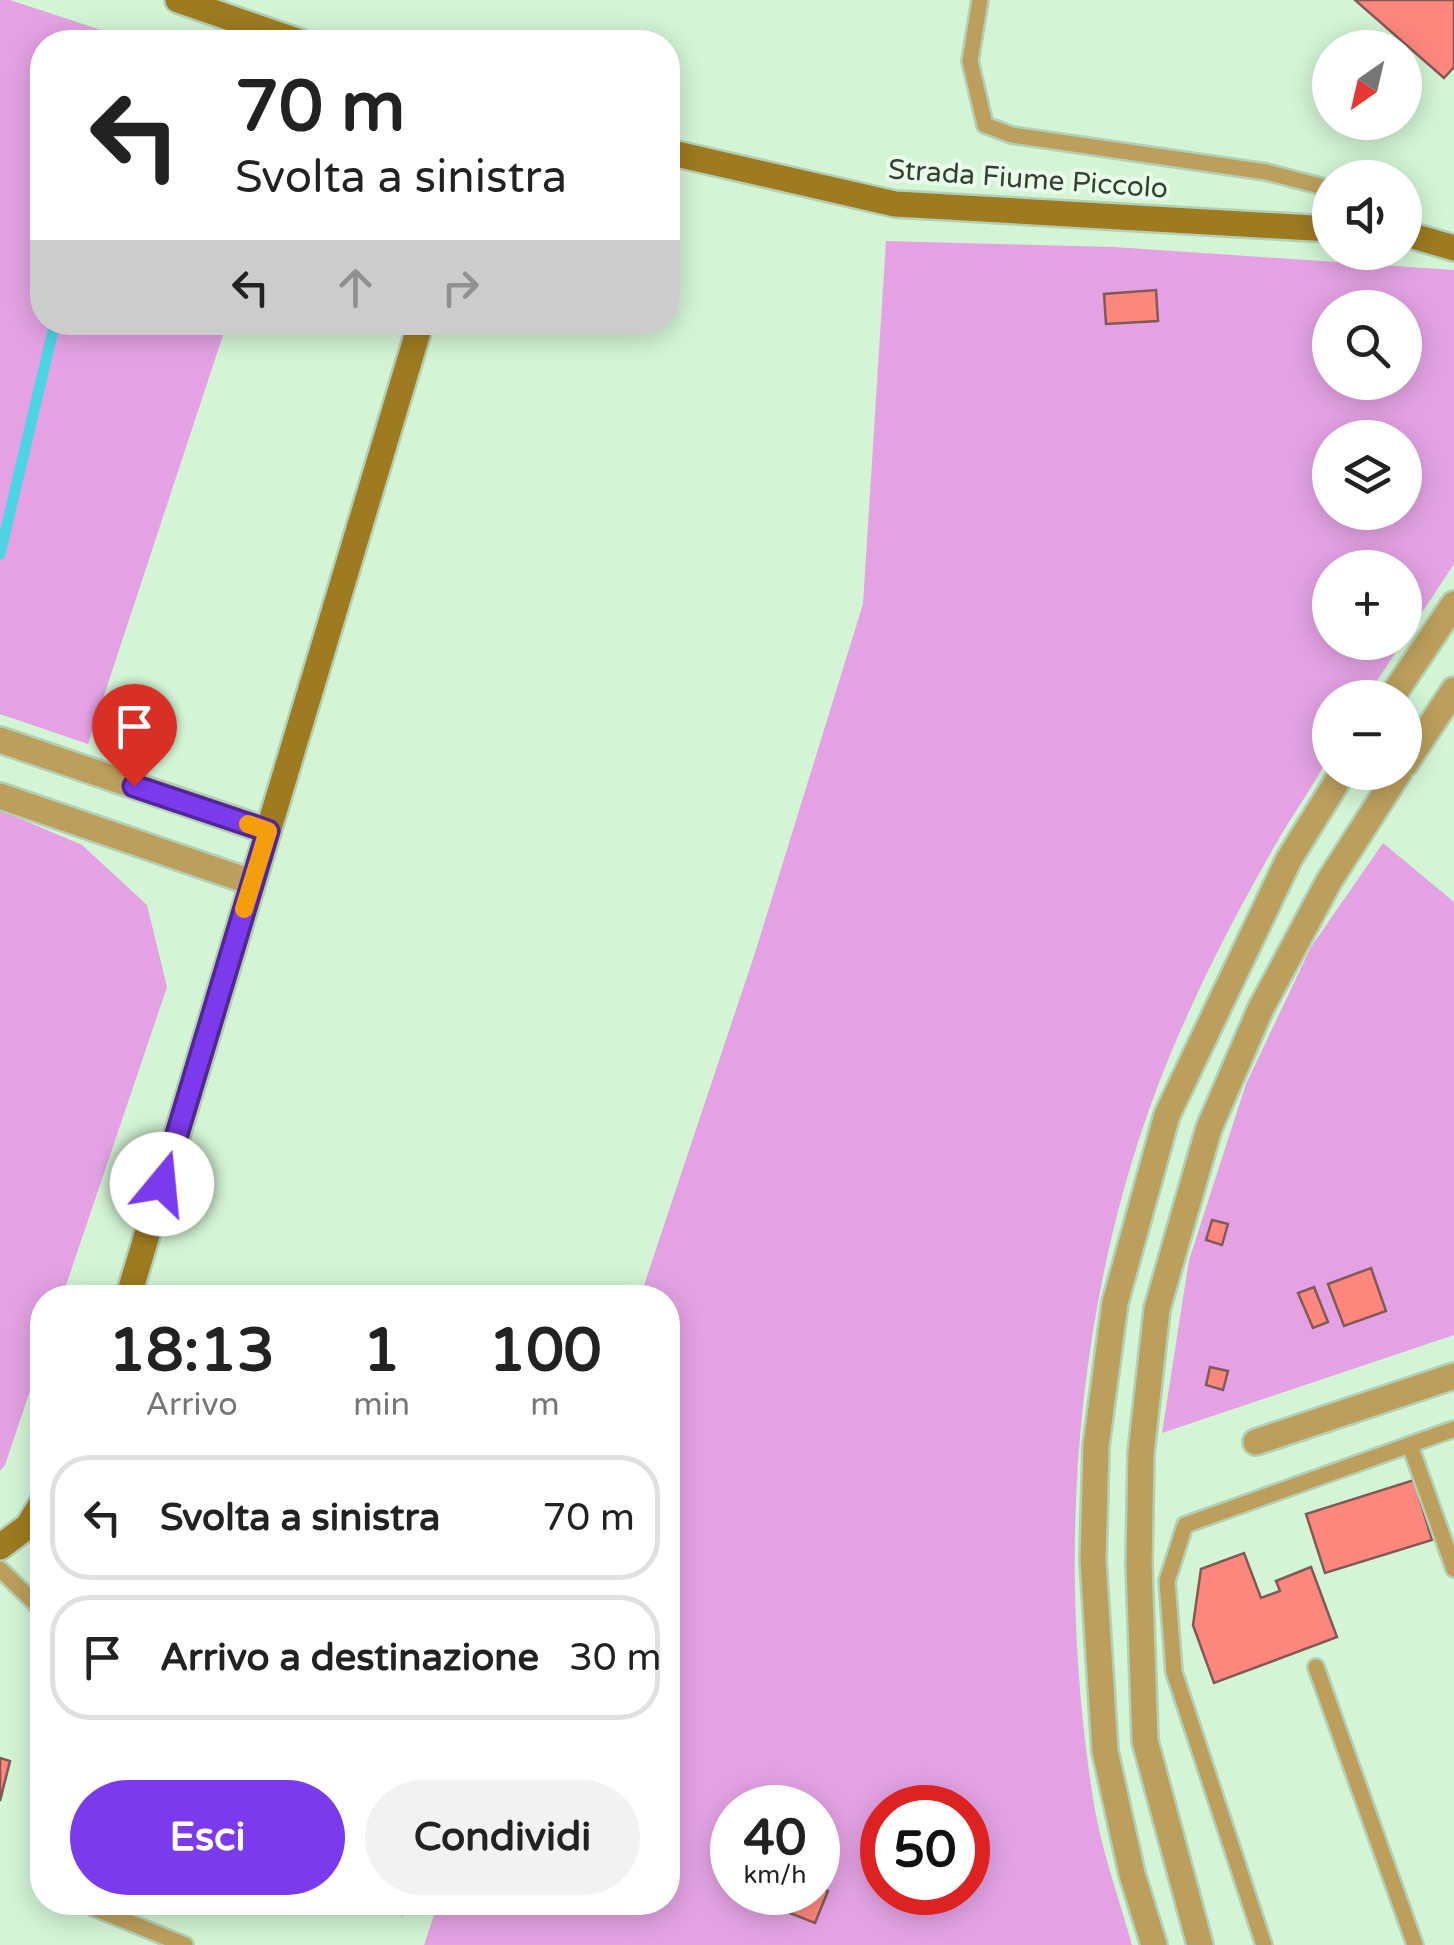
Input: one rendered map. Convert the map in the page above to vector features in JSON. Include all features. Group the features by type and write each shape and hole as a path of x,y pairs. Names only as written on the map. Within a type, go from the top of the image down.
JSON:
{"main road":[{"path":"178,0 265,30"},
{"name":"Strada Fiume Piccolo","path":"680,155 895,204 1312,228"},
{"path":"1422,234 1454,233"},
{"path":"1422,239 1454,248"},
{"path":"132,1285 417,335"},
{"path":"0,1547 30,1523"}],"street":[{"path":"1403,680 1454,604"},
{"path":"1422,738 1454,690"},
{"path":"0,740 268,831"},
{"path":"1154,1945 1132,1874 1105,1751 1093,1560 1096,1446 1115,1302 1167,1115 1288,859 1332,790"},
{"path":"1200,1945 1145,1741 1139,1564 1141,1472 1157,1309 1209,1128 1261,1008 1329,881 1387,790"},
{"path":"0,796 252,882"},
{"path":"1256,1442 1454,1376"}],"lane":[{"path":"980,0 970,61 985,125 1012,134 1266,172 1312,184"},
{"path":"1264,1945 1174,1672 1166,1581 1184,1526 1454,1430"},
{"path":"1410,1444 1454,1570"},
{"path":"0,1569 30,1598"},
{"path":"1316,1667 1414,1945"},
{"path":"111,1915 185,1945"}],"shaded area":[{"path":"0,0 10,0 101,30 30,30 30,335 223,335 88,744 0,714"},
{"path":"886,241 1114,247 1312,260 1312,270 1454,270 1454,564 1422,612 1422,550 1312,550 1312,660 1391,660 1377,680 1312,680 1312,786 1268,857 1187,1016 1150,1107 1121,1201 1099,1298 1084,1396 1076,1496 1080,1694 1095,1811 1132,1945 424,1945 434,1915 680,1915 680,1285 644,1285 754,956 863,604"},
{"path":"0,810 82,845 147,905 167,987 66,1285 30,1285 30,1391 0,1471"},
{"path":"1383,843 1454,902 1454,1335 1162,1433 1189,1260 1246,1084 1311,947"}],"building":[{"path":"1355,0 1454,0 1454,67 1444,78 1422,59 1422,30 1389,30"},
{"path":"1156,290 1158,321 1106,324 1104,294"},
{"path":"1212,1220 1228,1224 1222,1245 1206,1240"},
{"path":"1371,1268 1386,1311 1344,1326 1328,1284"},
{"path":"1314,1287 1328,1322 1313,1328 1298,1293"},
{"path":"1210,1367 1228,1371 1223,1390 1206,1385"},
{"path":"1414,1480 1432,1540 1325,1573 1306,1514"},
{"path":"1244,1553 1261,1598 1280,1591 1276,1581 1311,1567 1337,1637 1214,1683 1193,1625 1201,1569"},
{"path":"0,1758 10,1761 0,1801"},
{"path":"795,1915 818,1915 815,1923"}],"waterway":[{"path":"0,554 52,335"}],"slow traffic":[{"path":"244,909 268,831 248,824"}],"route":[{"path":"134,786 268,831 162,1184"}]}
